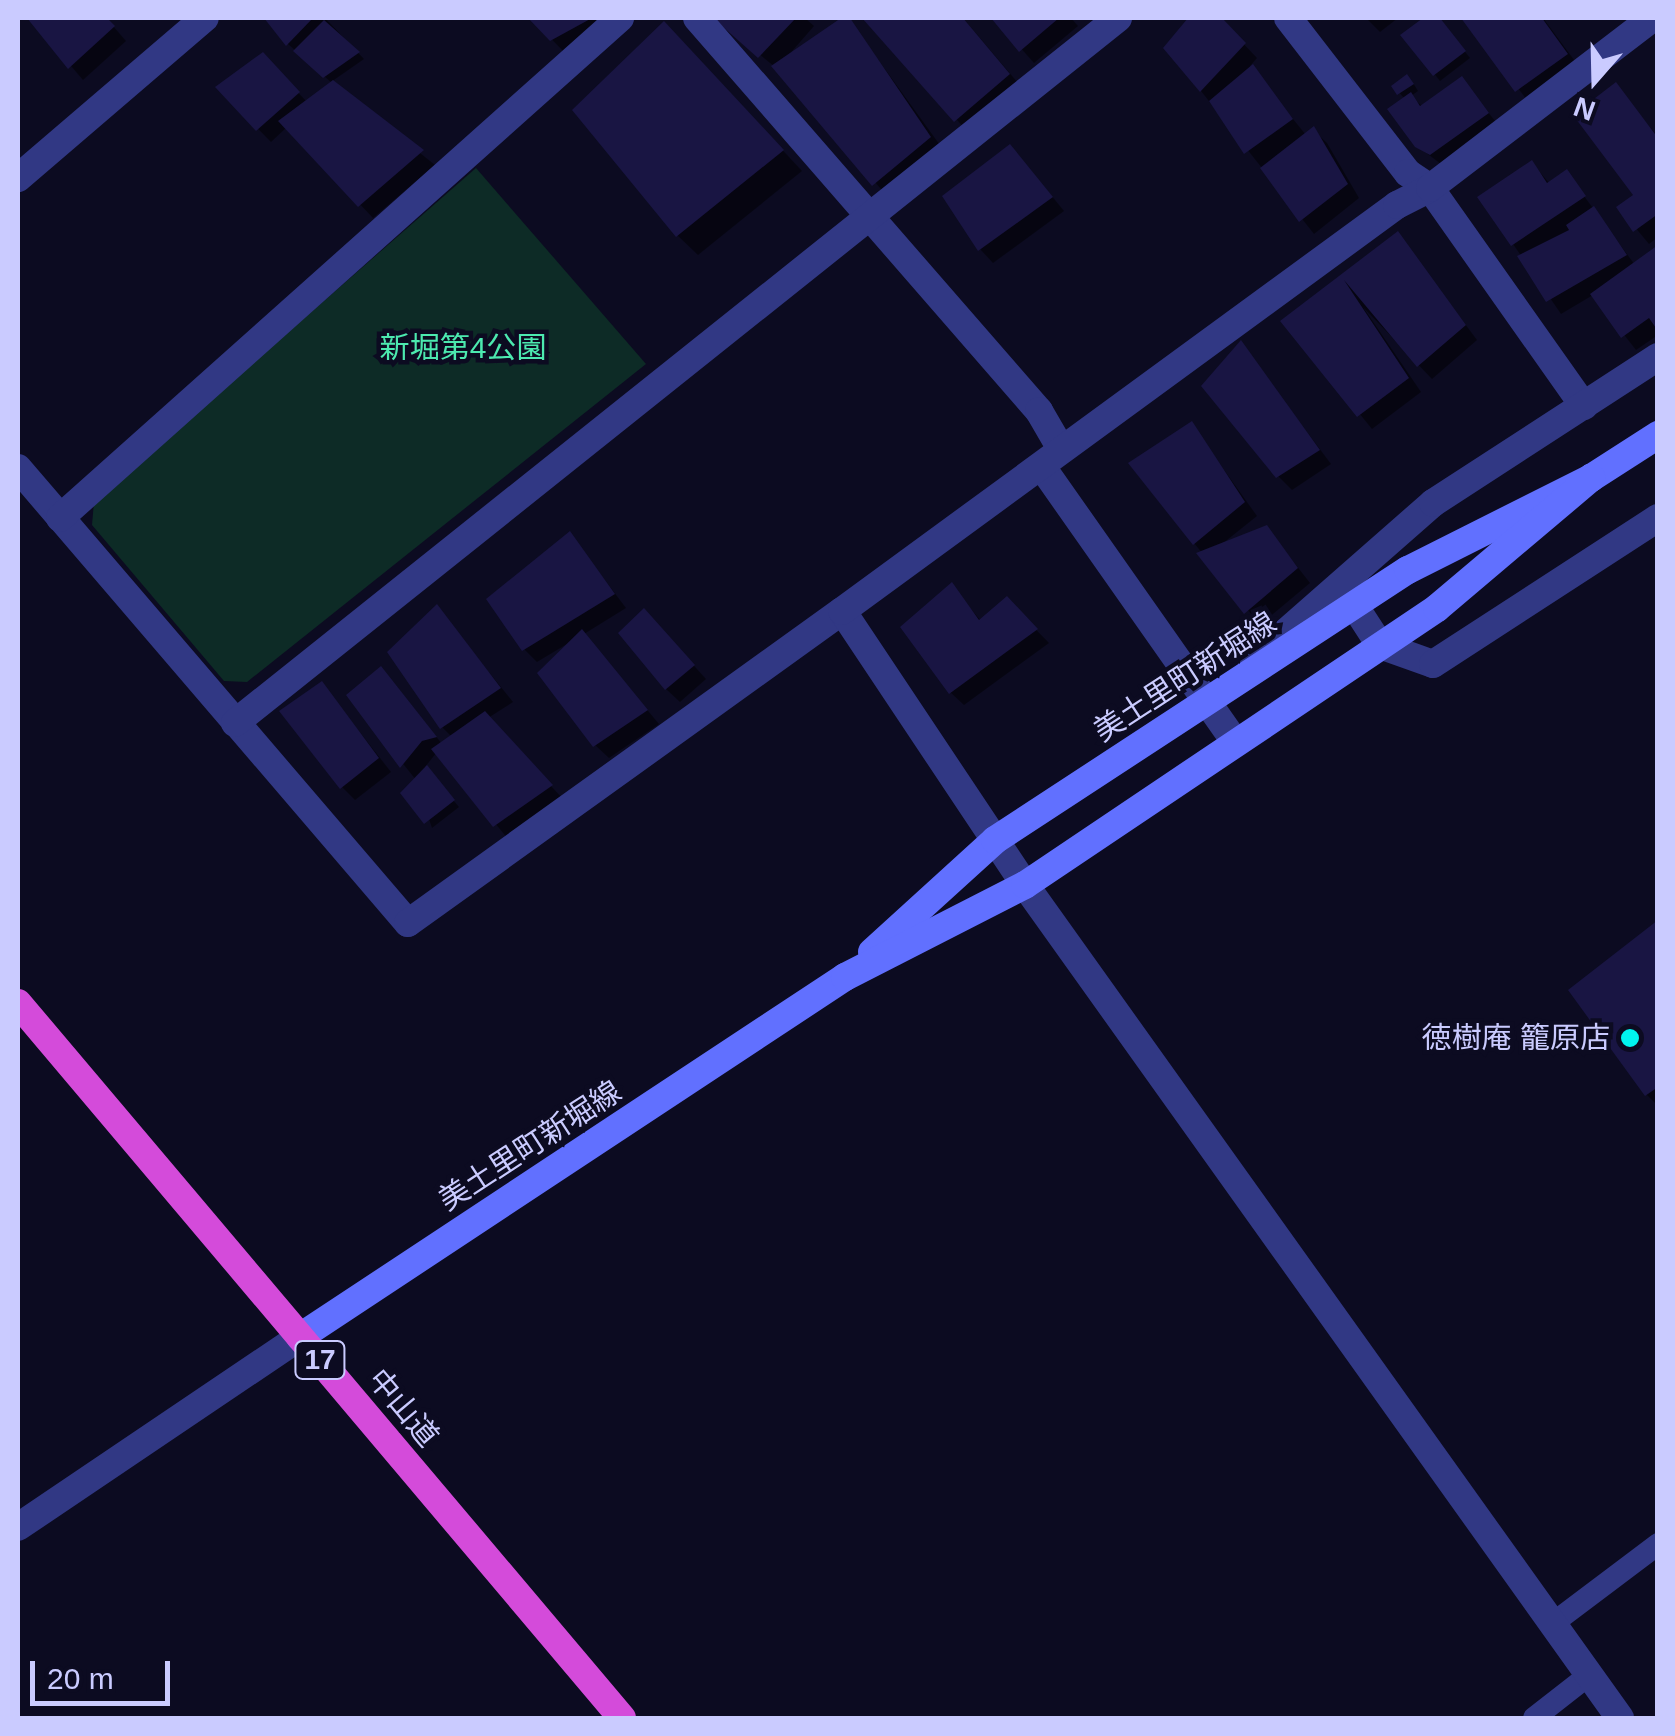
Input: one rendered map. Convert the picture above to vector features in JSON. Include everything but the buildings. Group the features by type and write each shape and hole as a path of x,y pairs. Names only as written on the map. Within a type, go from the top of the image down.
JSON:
{"highway":[{"name":"中山道","path":"18,1003 622,1718"}],"main road":[{"name":"美土里町新堀線","path":"845,977 995,840 1408,570 1591,478 1658,435"},
{"name":"美土里町新堀線","path":"300,1337 845,977 1026,885 1437,608 1591,478"}],"street":[{"path":"18,178 205,18"},
{"path":"60,518 620,18"},
{"path":"698,18 1039,410 1052,458 1236,744"},
{"path":"235,723 1118,18"},
{"path":"1288,18 1408,173 1430,188 1584,406"},
{"path":"18,468 408,922 842,612 1396,205 1430,188 1652,18"},
{"path":"1206,702 1433,503 1658,358"},
{"path":"1354,606 1380,646 1433,664 1655,525"},
{"path":"842,612 1026,885 1620,1718"},
{"path":"18,1527 300,1337"}],"lane":[{"path":"1552,1624 1658,1544"},
{"path":"1534,1718 1589,1675"}],"green space":[{"name":"新堀第4公園","path":"476,168 646,364 247,682 224,681 92,525 94,502"}],"place":[{"name":"徳樹庵 籠原店","path":"1630,1038"}]}
